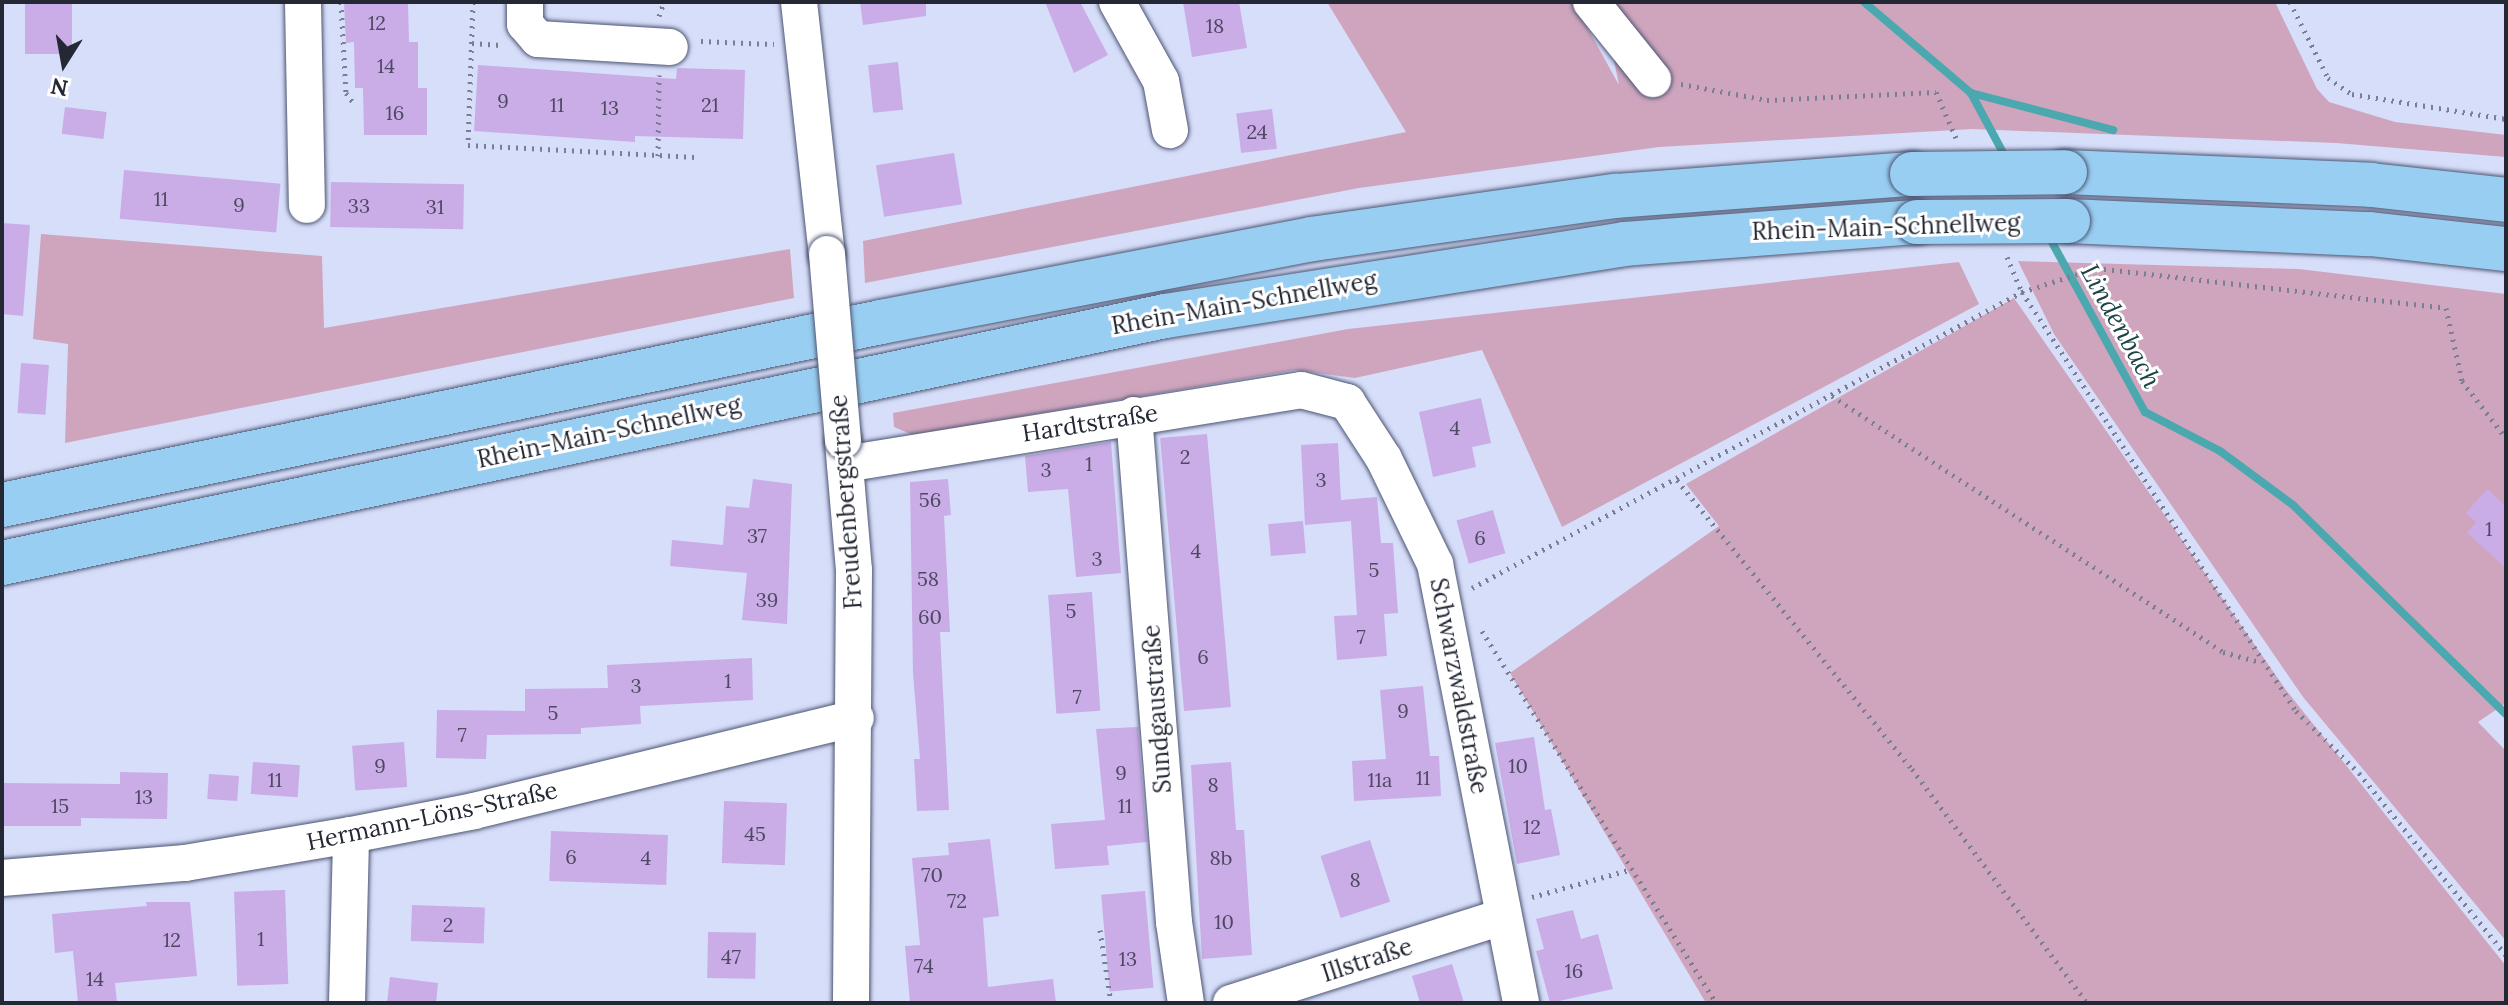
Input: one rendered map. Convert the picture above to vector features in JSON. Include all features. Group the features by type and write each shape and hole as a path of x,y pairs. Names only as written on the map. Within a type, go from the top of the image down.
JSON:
{"highway":[{"name":"Rhein-Main-Schnellweg","path":"2,505 881,322 1312,239 1616,196 1912,174 2065,172 2356,184 2506,200"},
{"name":"Rhein-Main-Schnellweg","path":"2,563 1196,310 1624,244 1917,222 2068,221 2370,234 2506,249"}],"street":[{"path":"303,2 307,205"},
{"path":"525,2 525,24 538,39 664,46"},
{"name":"Freudenbergstraße","path":"799,2 827,254 854,570 856,718 851,1003"},
{"path":"1117,2 1161,81 1170,130"},
{"path":"1591,2 1653,79"},
{"name":"Hardtstraße","path":"844,452 1301,390 1335,395"},
{"name":"Schwarzwaldstraße","path":"1335,395 1359,417 1391,470 1422,530 1445,600 1501,912 1521,1003"},
{"name":"Sundgaustraße","path":"1134,415 1174,922 1186,1003"},
{"name":"Hermann-Löns-Straße","path":"2,878 171,864 351,835 474,811 856,718"},
{"path":"347,1003 351,835"},
{"name":"Illstraße","path":"1231,1003 1501,912"}],"path":[{"path":"341,2 346,93 353,102"},
{"path":"473,2 468,145 700,157"},
{"path":"2290,2 2328,78 2352,94 2506,119"},
{"path":"658,156 664,46"},
{"path":"1653,79 1767,100 1936,92"},
{"path":"1716,1003 1475,621 1445,600 1677,480 2022,292 2096,268 2446,308 2462,381 2506,438"},
{"path":"2022,292 2296,711 2359,773 2506,955"},
{"path":"1832,396 2223,652 2263,662"},
{"path":"1677,480 1912,769 2087,1003"},
{"path":"1501,912 1632,869"},
{"path":"1100,930 1111,1003"}],"shaded area":[{"path":"1327,2 1573,2 1619,85 1602,2 2275,2 2317,89 2329,102 2395,122 2506,135 2506,157 2336,143 1972,129 1659,147 1359,188 865,283 863,241 1406,132"},
{"path":"41,234 322,256 324,328 790,249 794,298 65,443 68,344 33,339"},
{"path":"2018,261 2299,269 2506,294 2506,703 2478,722 2506,751 2506,941 2303,697 2054,334"},
{"path":"1959,262 1979,304 1562,527 1482,350 1355,378 1295,370 913,435 894,427 893,413 1348,329"},
{"path":"2014,298 2286,690 2506,966 2506,1003 1706,1003 1510,673 1719,526 1686,484"}],"building":[{"path":"25,2 72,2 72,54 25,54"},
{"path":"344,2 408,2 409,42 418,42 418,88 427,88 427,135 364,135 363,88 355,88 354,42 346,43"},
{"path":"860,2 926,2 926,16 863,25"},
{"path":"1045,2 1080,2 1108,55 1074,73"},
{"path":"1183,2 1239,2 1247,48 1192,57"},
{"path":"898,62 903,110 873,113 868,65"},
{"path":"478,65 676,79 677,68 745,70 743,139 635,136 635,142 474,131"},
{"path":"65,107 107,112 103,139 62,134"},
{"path":"1272,109 1277,149 1241,153 1236,113"},
{"path":"954,153 962,204 884,217 876,165"},
{"path":"124,170 280,184 276,232 120,219"},
{"path":"331,182 464,184 463,229 330,227"},
{"path":"2,223 30,225 23,316 2,314"},
{"path":"21,363 49,365 45,415 18,413"},
{"path":"1481,398 1491,443 1472,447 1476,467 1433,477 1419,412"},
{"path":"1207,434 1231,707 1184,711 1160,438"},
{"path":"1111,442 1121,573 1076,577 1068,489 1028,492 1025,456"},
{"path":"1338,443 1341,500 1377,497 1381,543 1393,543 1398,613 1384,614 1387,656 1337,660 1334,616 1357,615 1351,521 1305,525 1301,445"},
{"path":"753,479 792,484 787,624 742,620 747,573 670,566 672,540 723,545 726,506 749,508"},
{"path":"948,479 951,515 944,516 950,632 940,632 949,810 917,811 914,759 920,759 913,673 910,482"},
{"path":"2487,489 2506,506 2506,568 2467,533 2476,522 2466,513"},
{"path":"1493,510 1505,553 1469,564 1456,520"},
{"path":"1303,521 1306,553 1271,556 1268,524"},
{"path":"1092,592 1100,711 1056,714 1048,595"},
{"path":"752,658 753,700 640,706 641,724 581,728 581,734 487,735 486,759 436,758 437,710 525,711 525,689 608,688 607,665"},
{"path":"1423,686 1430,756 1439,756 1441,796 1354,801 1352,761 1386,759 1380,690"},
{"path":"1138,727 1147,842 1107,846 1109,865 1055,869 1051,824 1105,820 1096,729"},
{"path":"1534,737 1545,810 1551,809 1560,855 1517,864 1495,743"},
{"path":"404,742 407,787 355,791 352,746"},
{"path":"253,762 300,765 298,797 251,794"},
{"path":"1231,762 1236,830 1244,830 1252,955 1202,959 1191,765"},
{"path":"120,772 168,773 167,819 81,818 81,826 2,826 2,783 120,784"},
{"path":"209,774 239,776 237,801 207,799"},
{"path":"724,801 787,803 785,865 722,863"},
{"path":"551,831 668,835 666,885 549,881"},
{"path":"990,839 999,916 983,918 988,987 1053,979 1056,1003 910,1003 905,946 920,945 912,858 949,855 948,843"},
{"path":"1370,840 1390,902 1341,918 1321,856"},
{"path":"285,890 288,984 237,986 234,892"},
{"path":"1145,891 1153,988 1110,991 1101,895"},
{"path":"146,902 190,902 197,976 115,983 117,1003 78,1003 73,951 55,953 52,914 147,906"},
{"path":"412,905 485,908 484,944 411,941"},
{"path":"1573,910 1581,939 1598,934 1613,989 1550,1003 1536,951 1544,949 1536,919"},
{"path":"708,932 756,933 755,979 707,978"},
{"path":"1452,964 1464,1003 1420,1003 1412,976"},
{"path":"390,977 438,983 436,1003 387,1003"}],"waterway":[{"name":"Lindenbach","path":"1864,2 1971,93 2007,160"},
{"path":"1971,93 2113,130"},
{"name":"Lindenbach","path":"2048,235 2145,412 2220,451 2293,505 2506,714"}]}
